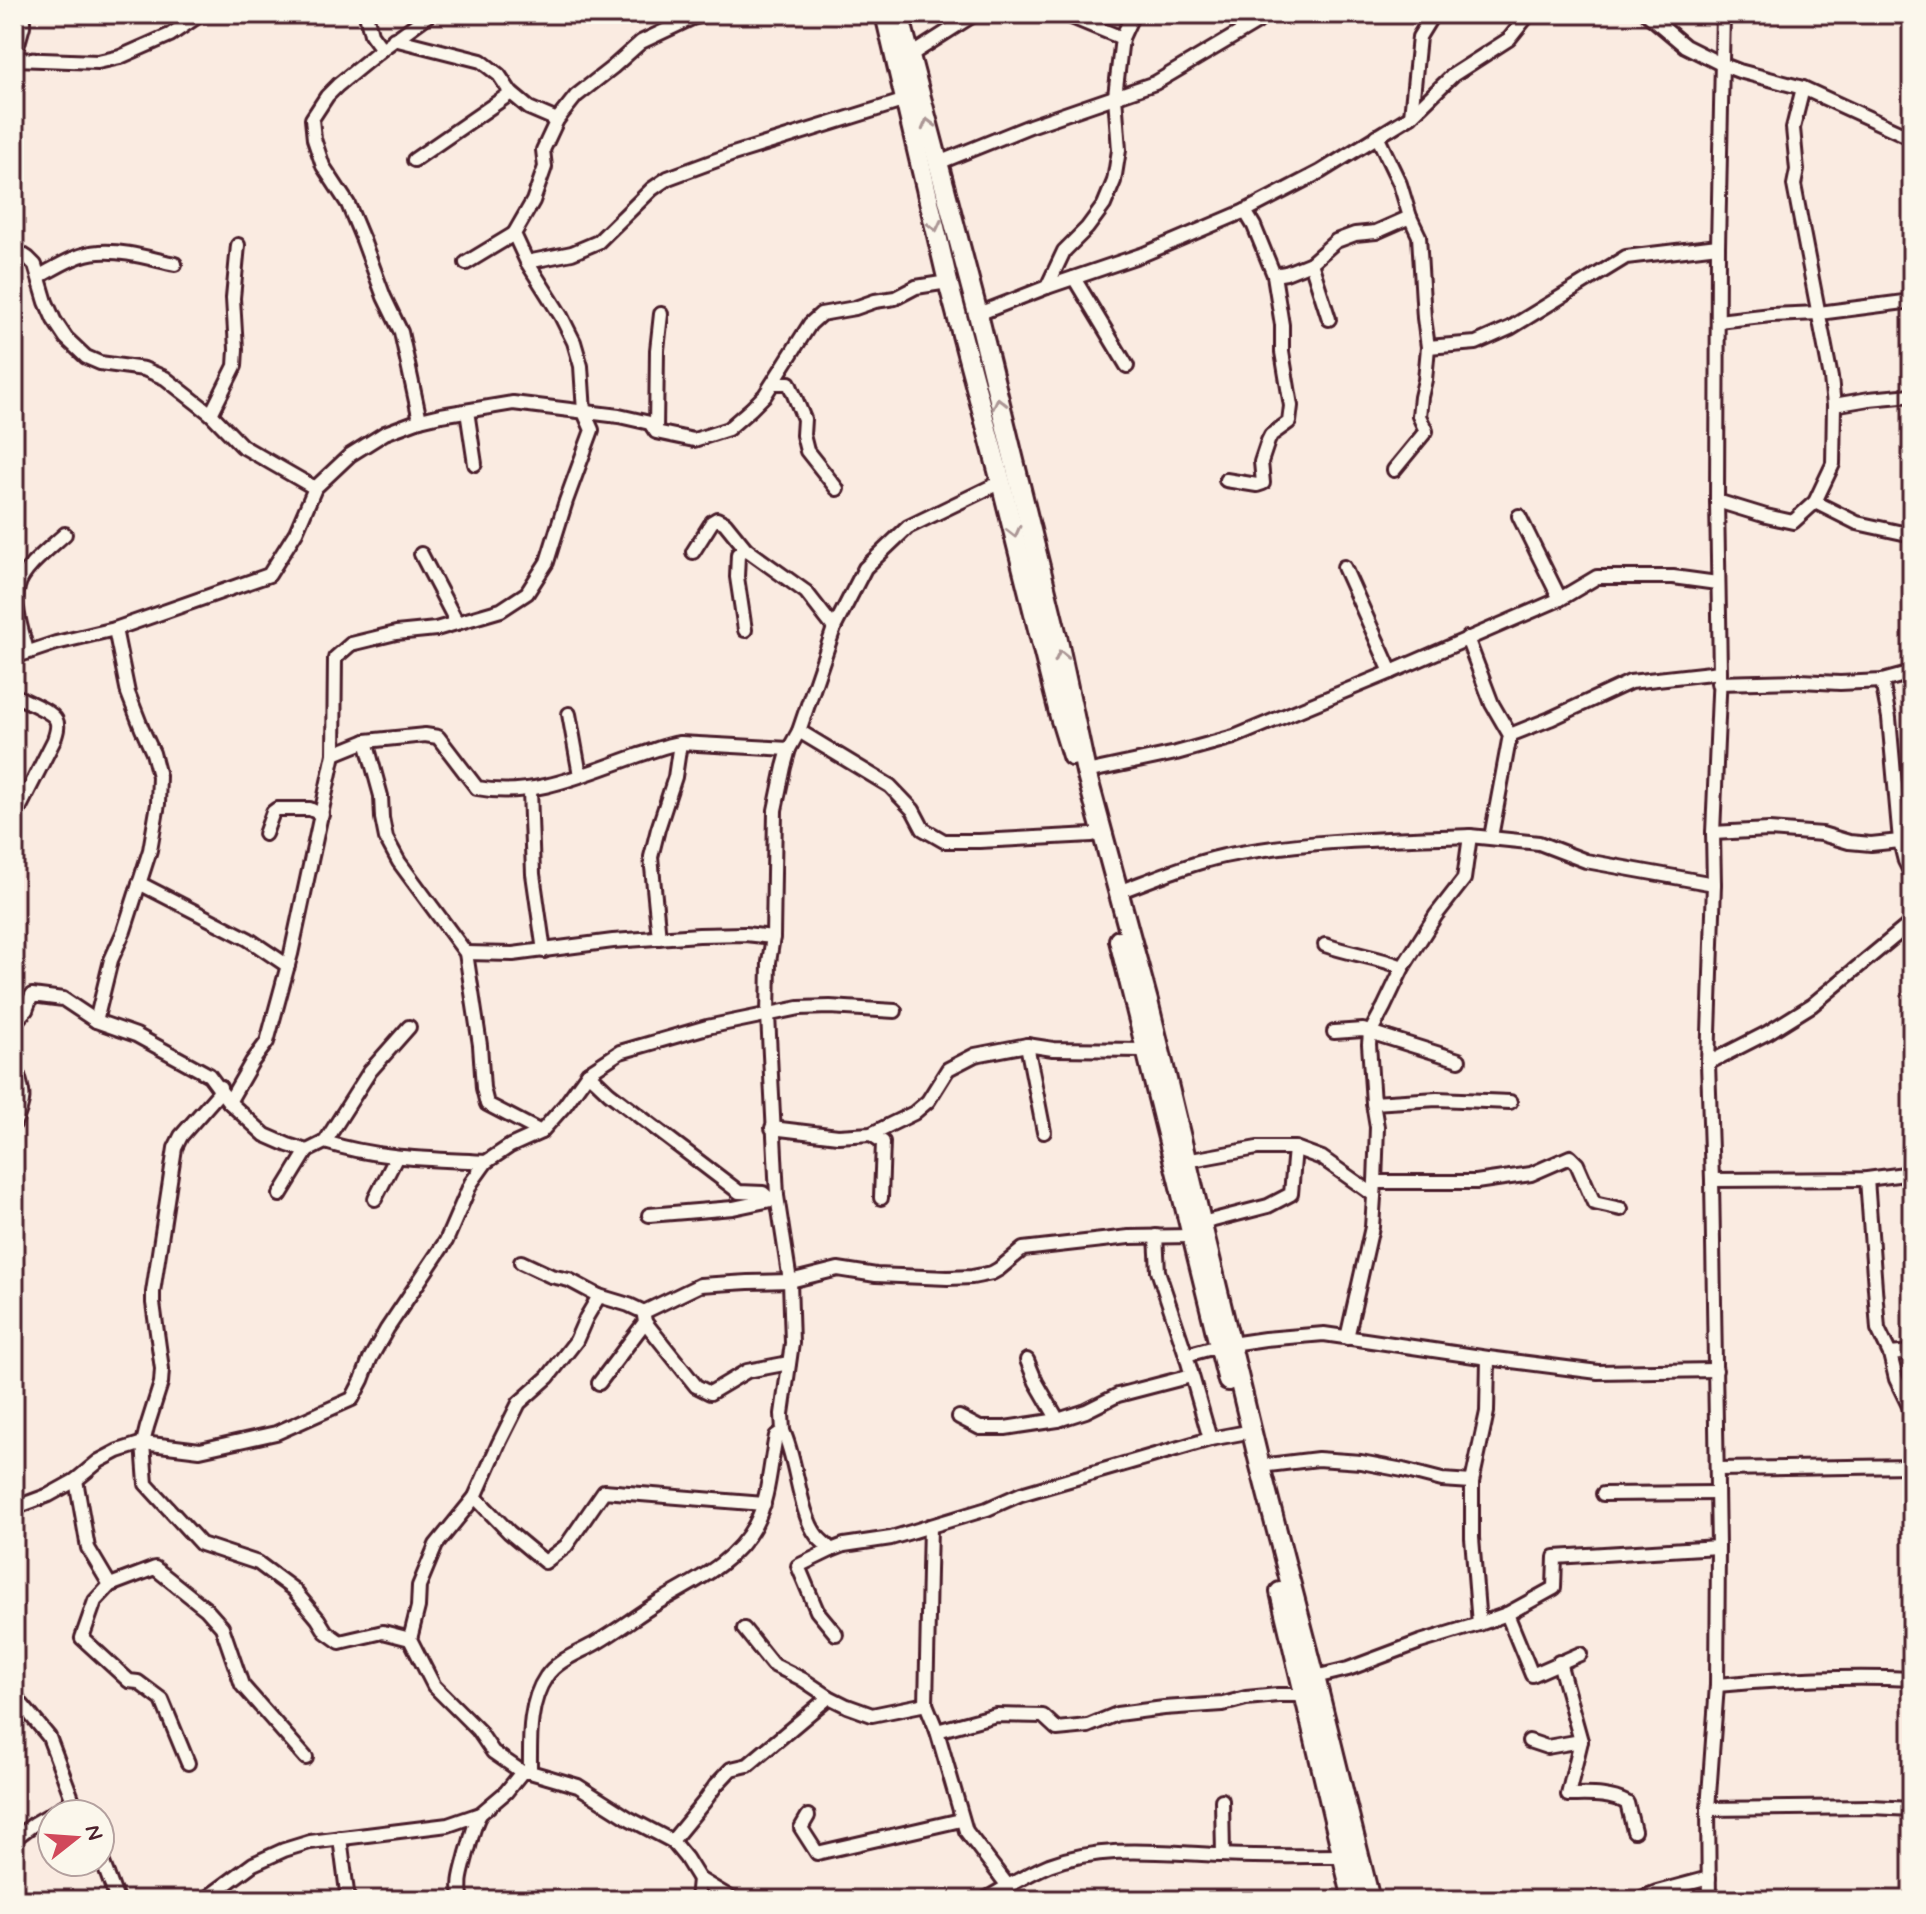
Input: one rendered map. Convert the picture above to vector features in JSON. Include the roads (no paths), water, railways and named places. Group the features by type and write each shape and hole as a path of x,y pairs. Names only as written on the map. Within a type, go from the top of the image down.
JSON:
{"highway":[{"path":"885,14 948,282 1145,1050 1260,1466 1370,1900"},
{"path":"899,14 978,314 1057,636 1086,772 1149,1005 1186,1161 1196,1229"},
{"path":"1225,1345 1242,1433 1353,1900"}],"street":[{"path":"23,14 23,26 14,58 98,62 120,57 170,35 201,14"},
{"path":"366,14 371,34 382,49"},
{"path":"420,420 401,332 348,204 323,166 314,139 312,119 327,96 394,39 430,14"},
{"path":"466,263 514,234 533,201 545,167 543,150 557,120 576,96 641,42 707,14"},
{"path":"909,56 975,14"},
{"path":"1064,14 1122,38"},
{"path":"1047,287 1064,251 1104,205 1114,181 1119,150 1115,96 1122,38 1133,14"},
{"path":"938,163 1030,126 1155,83 1266,14"},
{"path":"1411,116 1419,37 1433,14"},
{"path":"978,314 1144,254 1245,211 1320,172 1411,116 1453,75 1509,39 1529,14"},
{"path":"1647,14 1685,46 1721,64 1803,88 1912,138"},
{"path":"1709,1900 1708,1809 1717,1685 1718,1547 1708,1063 1719,678 1718,246 1723,14"},
{"path":"394,39 481,61 499,75 511,93 529,108 557,120"},
{"path":"1717,501 1793,522 1815,502 1833,464 1834,405 1794,185 1797,170 1793,128 1803,88"},
{"path":"414,160 511,93"},
{"path":"527,262 572,253 598,242 652,189 668,178 733,154 906,100"},
{"path":"1377,136 1400,184 1419,236 1428,347 1419,416 1426,431 1394,470"},
{"path":"1226,480 1257,485 1263,483 1261,462 1268,441 1271,435 1289,422 1291,416 1274,275 1245,211"},
{"path":"1274,275 1311,263 1336,241 1355,234 1376,232 1410,217"},
{"path":"229,1102 267,1042 288,966 334,754 335,658 351,644 364,639 436,629 501,610 527,593 547,562 592,430 584,412 581,366 574,342 514,234"},
{"path":"211,414 235,366 233,298 238,245"},
{"path":"1428,347 1476,343 1510,328 1626,257 1718,246"},
{"path":"14,249 35,265 54,320 66,338 86,357 100,363 144,369 165,378 211,414 242,446 315,488"},
{"path":"40,276 62,263 97,252 118,252 175,264"},
{"path":"1311,263 1329,319"},
{"path":"1074,278 1127,366"},
{"path":"65,534 37,560 18,584 20,654 115,629 269,575 296,532 315,488 350,455 385,433 420,420 513,403 619,416 650,423 656,432 694,440 728,429 751,409 774,383 810,324 821,314 895,298 916,287 948,282"},
{"path":"1718,321 1912,301"},
{"path":"656,432 657,350 661,314"},
{"path":"774,383 789,383 804,419 803,435 807,451 837,489"},
{"path":"1834,405 1912,395"},
{"path":"467,411 475,464"},
{"path":"831,1550 815,1535 783,1431 782,1414 792,1343 790,1281 774,1198 768,1015 775,810 789,749 799,731 834,628 865,568 908,527 1001,482"},
{"path":"1815,502 1857,523 1912,535"},
{"path":"1519,516 1560,599"},
{"path":"693,552 712,522 717,519 725,523 746,549 806,592 834,628"},
{"path":"745,630 737,577 738,554 746,549"},
{"path":"421,554 457,623"},
{"path":"1344,567 1391,672"},
{"path":"1086,772 1234,737 1560,599 1597,577 1673,577 1717,583"},
{"path":"96,1021 111,960 124,931 150,850 158,804 159,776 153,753 128,693 115,629"},
{"path":"1467,638 1492,704 1510,735 1491,837"},
{"path":"1510,735 1630,682 1719,678 1840,683 1882,681 1912,673"},
{"path":"1882,681 1889,718 1900,841 1912,875"},
{"path":"14,695 51,714 57,727 54,740 18,811"},
{"path":"569,714 580,775"},
{"path":"799,731 890,786 913,810 923,829 944,841 1092,835"},
{"path":"334,754 366,741 425,735 438,737 477,788 493,791 530,790 665,745 680,743 789,749"},
{"path":"366,741 381,796 386,838 399,862 466,953 487,1104 541,1132"},
{"path":"659,938 651,857 675,777 680,743"},
{"path":"530,790 535,898 544,951"},
{"path":"265,834 277,809 310,809 322,815"},
{"path":"1713,833 1769,830 1822,834 1860,843 1900,841"},
{"path":"1118,892 1221,857 1269,849 1327,841 1470,836 1539,843 1586,861 1714,884"},
{"path":"1347,1338 1372,1227 1375,1188 1377,1127 1370,1033 1403,967 1436,915 1464,879 1470,836"},
{"path":"139,883 248,939 288,966"},
{"path":"1708,1063 1767,1033 1812,1005 1912,922"},
{"path":"466,953 513,954 659,938 745,934 773,937"},
{"path":"1325,945 1381,958 1403,967"},
{"path":"14,1023 20,1008 32,995 63,999 96,1021 136,1035 209,1075 229,1102 265,1135 307,1151"},
{"path":"14,1508 49,1495 118,1451 143,1443 200,1450 276,1433 352,1399 387,1329 446,1241 471,1183 486,1162 510,1146 541,1132 588,1073 620,1052 707,1027 799,1008 895,1011"},
{"path":"280,1195 307,1151 325,1142 370,1071 409,1027"},
{"path":"1334,1032 1363,1030 1459,1060"},
{"path":"1027,1045 1044,1132"},
{"path":"772,1128 838,1136 871,1134 914,1113 928,1101 948,1069 975,1055 1027,1045 1053,1049 1145,1050"},
{"path":"14,1060 24,1097 14,1124"},
{"path":"588,1073 609,1093 739,1192 763,1193 774,1198"},
{"path":"220,1087 218,1094 181,1136 175,1148 153,1292 162,1369 161,1383 143,1443 146,1484 201,1544 258,1563 293,1589 326,1632 340,1642 383,1632 410,1639"},
{"path":"1373,1103 1437,1099 1510,1102"},
{"path":"871,1134 883,1142 881,1198"},
{"path":"325,1142 354,1151 396,1158 486,1162"},
{"path":"1186,1161 1257,1148 1295,1148 1322,1158 1375,1188 1476,1182 1531,1174 1570,1157 1577,1164 1594,1203 1621,1209"},
{"path":"599,1383 644,1317 700,1285 790,1281 838,1269 876,1275 972,1277 992,1273 1023,1249 1196,1229 1268,1206 1291,1194 1295,1148"},
{"path":"375,1199 396,1158"},
{"path":"1712,1180 1867,1179 1912,1173"},
{"path":"1867,1179 1878,1329 1912,1416"},
{"path":"649,1215 733,1208 774,1198"},
{"path":"1156,1236 1158,1271 1210,1439"},
{"path":"521,1262 551,1276 569,1280 599,1296 629,1305 644,1317 696,1386 710,1393 747,1371 789,1363"},
{"path":"599,1296 576,1341 548,1377 519,1403 475,1497 436,1545 419,1586 418,1607 410,1639 434,1686 478,1730 493,1752 526,1772 578,1786 672,1841 699,1879 734,1900"},
{"path":"1186,1355 1225,1345 1324,1334 1598,1372 1716,1370"},
{"path":"1890,1354 1912,1352"},
{"path":"1479,1624 1472,1538 1472,1482 1487,1412 1488,1358"},
{"path":"1027,1360 1058,1420"},
{"path":"959,1417 980,1428 1005,1428 1058,1420 1086,1411 1118,1395 1191,1376"},
{"path":"462,1900 460,1881 472,1828 480,1814 526,1772 534,1708 547,1674 557,1663 571,1658 714,1571 735,1553 755,1525 764,1504 776,1436 783,1431"},
{"path":"836,1634 817,1611 798,1566 844,1545 891,1538 987,1509 1021,1494 1210,1439 1242,1433"},
{"path":"1260,1466 1318,1459 1361,1462 1442,1480 1472,1482"},
{"path":"1717,1469 1912,1466"},
{"path":"76,1480 88,1548 110,1585"},
{"path":"475,1497 509,1532 545,1562 566,1546 604,1491 764,1504"},
{"path":"1603,1494 1717,1493"},
{"path":"930,1526 926,1704 937,1731 961,1820 1008,1886"},
{"path":"1315,1677 1348,1669 1507,1614 1554,1588 1555,1557 1718,1547"},
{"path":"188,1763 162,1700 138,1682 129,1681 82,1638 95,1601 110,1585 155,1568 206,1609 222,1627 242,1685 306,1758"},
{"path":"1507,1614 1532,1675 1580,1654"},
{"path":"744,1629 772,1664 829,1697 872,1715 926,1704"},
{"path":"1559,1662 1581,1741 1568,1795 1618,1798 1627,1803 1634,1831"},
{"path":"1717,1685 1850,1677 1912,1679"},
{"path":"14,1695 49,1737 72,1798"},
{"path":"937,1731 996,1715 1043,1716 1057,1729 1088,1726 1117,1714 1223,1704 1246,1698 1305,1695"},
{"path":"672,1841 731,1769 748,1765 829,1697"},
{"path":"1529,1741 1547,1747 1581,1741"},
{"path":"1222,1800 1223,1855"},
{"path":"1708,1809 1912,1809"},
{"path":"204,1900 253,1864 284,1850 310,1842 448,1825 480,1814"},
{"path":"808,1816 801,1828 817,1853 961,1820"},
{"path":"14,1839 36,1823"},
{"path":"340,1838 348,1900"},
{"path":"984,1900 1049,1865 1096,1855 1150,1850 1223,1855 1343,1856"},
{"path":"109,1878 117,1900"},
{"path":"1636,1900 1709,1878"},
{"path":"697,1900 699,1879"}]}
